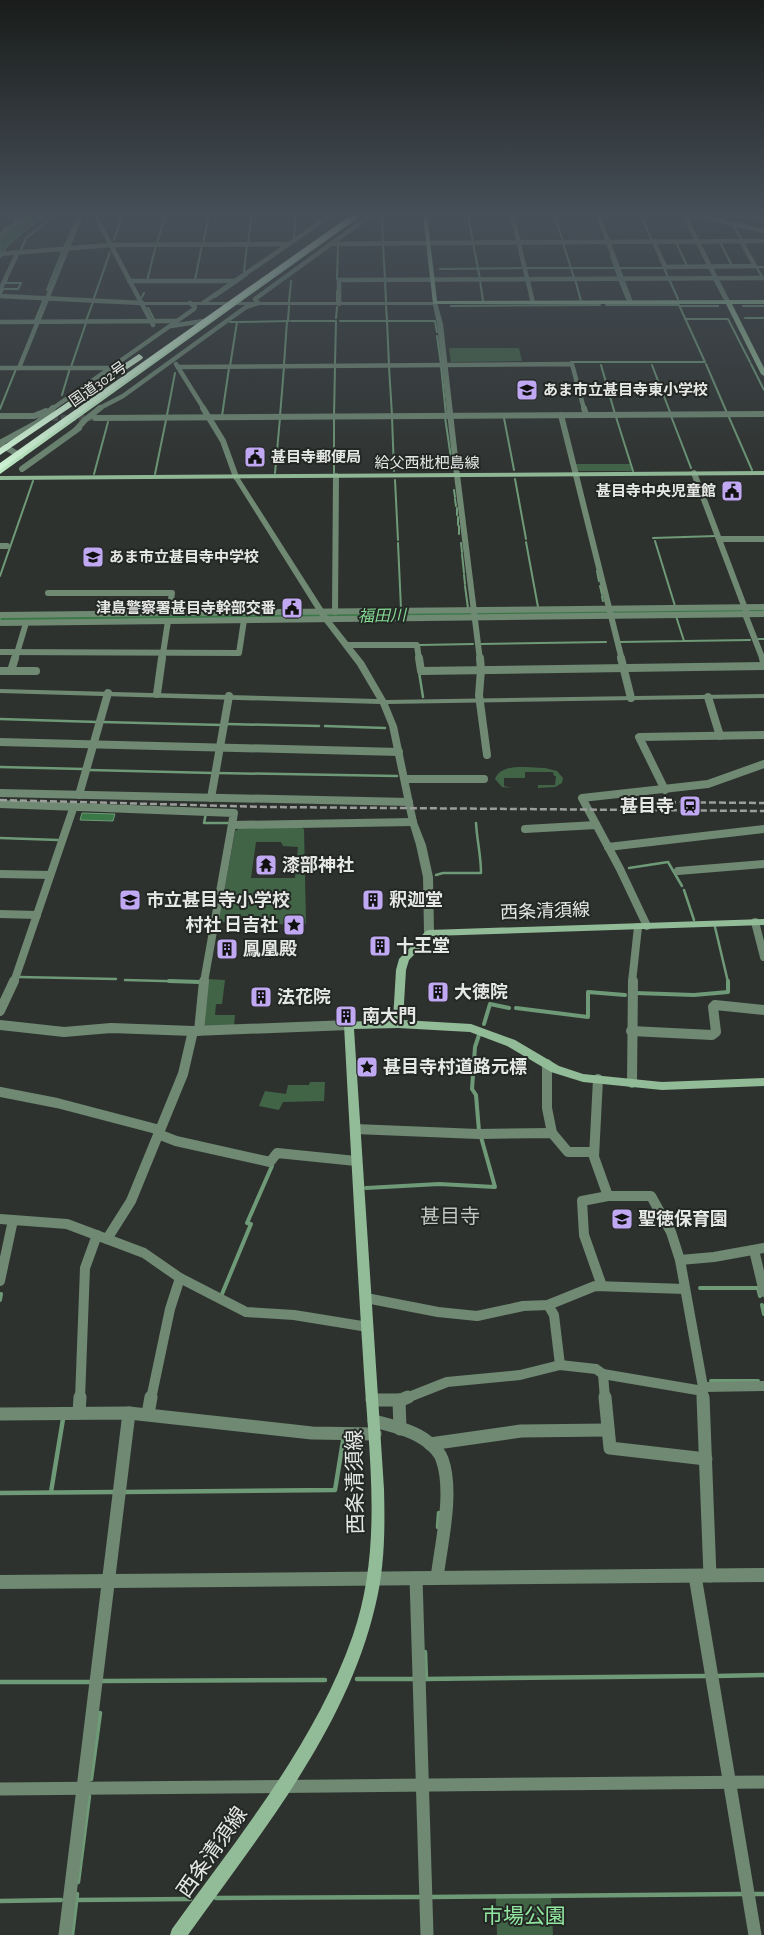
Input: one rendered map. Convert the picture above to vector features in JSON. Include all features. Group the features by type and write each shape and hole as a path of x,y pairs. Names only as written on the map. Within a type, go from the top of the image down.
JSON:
{"highway":[{"path":"0,459 219,305"},
{"path":"0,467 228,305"},
{"name":"国道302号","path":"0,475 36,445 232,305"},
{"path":"0,475 181,346 201,328"},
{"path":"0,452 104,379 146,353 188,337"}],"main road":[{"path":"730,305 761,363 764,374"},
{"name":"給父西枇杷島線","path":"0,475 236,477 764,473"},
{"name":"西条清須線","path":"429,933 759,922"},
{"path":"398,1024 401,970 404,959 429,933"},
{"path":"349,1024 398,1024 471,1028 511,1043 547,1064 576,1076 598,1080 662,1086 764,1082"},
{"name":"西条清須線","path":"178,1935 283,1786 326,1718 343,1681 362,1631 373,1579 378,1513 349,1024"}],"street":[{"path":"18,368 44,305"},
{"path":"143,305 150,322 158,333"},
{"path":"0,419 34,416 43,413 176,321 195,307 193,305"},
{"path":"165,418 106,416 101,414 102,411 222,324 251,305"},
{"path":"436,305 445,365 480,670 479,701 487,755"},
{"path":"168,326 215,318 222,324"},
{"path":"0,322 176,321"},
{"path":"174,359 224,441 236,477 323,615 361,664 383,702 393,726 413,822 421,845 428,877 429,933"},
{"path":"178,367 572,364 586,415"},
{"path":"0,368 108,368"},
{"path":"75,431 81,422 108,402 123,396"},
{"path":"16,432 28,428 50,412 54,406"},
{"path":"95,418 764,414"},
{"path":"561,415 631,698"},
{"path":"0,419 33,418"},
{"path":"22,468 92,421 144,421 165,418"},
{"path":"0,419 24,422 24,426 0,443 21,456"},
{"path":"36,445 56,444"},
{"path":"346,645 417,645 421,671 764,664 720,539 694,473"},
{"path":"335,612 336,476"},
{"path":"720,539 764,539"},
{"path":"48,593 172,593 158,694"},
{"path":"746,611 764,606"},
{"path":"0,615 168,617 609,611 746,611 764,614"},
{"path":"0,623 168,617 244,620 323,615 335,612 472,613"},
{"path":"0,652 239,653 244,620"},
{"path":"11,670 26,623"},
{"path":"0,670 36,671"},
{"path":"0,691 230,696 383,702 764,696"},
{"path":"79,795 108,693"},
{"path":"211,798 230,696"},
{"path":"708,697 720,736"},
{"path":"665,790 644,751 639,737 764,735"},
{"path":"0,742 398,752"},
{"path":"632,1083 630,996 643,926 608,847 582,798 708,784 764,764"},
{"path":"405,779 484,779"},
{"path":"0,792 409,802"},
{"path":"0,804 234,813 196,1031 183,1074 131,1201 102,1237 85,1268 80,1413"},
{"path":"0,1011 12,988 74,806"},
{"path":"232,825 413,822"},
{"path":"525,829 596,825"},
{"path":"608,847 764,829"},
{"path":"678,871 764,864"},
{"path":"0,874 50,875"},
{"path":"0,914 37,915"},
{"path":"759,922 764,957"},
{"path":"631,1031 712,1035 716,1032 713,1007 715,1004 764,1010"},
{"path":"0,1025 64,1032 111,1028 196,1031 349,1024"},
{"path":"547,1064 546,1083 549,1126 552,1133 568,1152 594,1152"},
{"path":"598,1080 594,1152 608,1196"},
{"path":"0,1092 57,1103 159,1132 176,1141 270,1162 277,1153 356,1161"},
{"path":"355,1129 478,1134 552,1133"},
{"path":"602,1286 584,1235 582,1201 608,1196 651,1196 671,1232 680,1260 703,1389 710,1576"},
{"path":"0,1219 67,1224 102,1237 144,1254 180,1278 246,1312 294,1315 368,1327"},
{"path":"0,1281 13,1220"},
{"path":"680,1260 759,1249 764,1292"},
{"path":"148,1414 170,1309 180,1278"},
{"path":"366,1298 438,1312 477,1316 523,1306 548,1305 595,1286 685,1289"},
{"path":"548,1305 554,1315 560,1365"},
{"path":"372,1400 399,1400 448,1382 520,1374 560,1365 596,1369 603,1374 703,1389 764,1386"},
{"path":"603,1374 610,1448 706,1459"},
{"path":"399,1400 400,1429"},
{"path":"65,1935 129,1413"},
{"path":"0,1414 148,1414 312,1433 374,1427 400,1429 430,1444 438,1451 442,1459 446,1484 437,1578"},
{"path":"430,1444 521,1431 608,1430"},
{"path":"0,1582 764,1575"},
{"path":"695,1576 755,1935"},
{"path":"416,1578 427,1935"},
{"path":"0,1789 764,1782"}],"green space":[{"path":"449,348 519,348 522,361 451,362"},
{"path":"574,464 630,464 632,471 576,471"},
{"path":"510,768 545,768 557,771 563,778 562,783 555,787 538,788 538,785 555,785 556,776 554,776 553,772 525,772 525,778 504,778 504,786 512,788 502,787 495,779 503,770"},
{"path":"300,827 304,829 306,923 304,925 221,922 219,920 235,831 240,828","holes":["256,842 281,842 283,846 298,847 295,878 251,878"]},
{"path":"207,979 225,980 222,1004 216,1004 215,1015 235,1015 234,1026 204,1027"},
{"path":"310,1082 325,1082 324,1101 283,1102 279,1110 259,1106 265,1091 286,1094 288,1085 309,1085"},
{"name":"市場公園","path":"496,1898 551,1898 553,1935 497,1935"}],"water":[{"name":"福田川","path":"764,608 764,612 0,621 0,617"},
{"path":"82,813 115,814 113,821 80,820"}],"waterway":[{"path":"35,321 41,305"},
{"path":"86,321 92,305"},
{"path":"451,306 555,305"},
{"path":"288,320 289,306"},
{"path":"386,306 387,320"},
{"path":"679,306 718,306"},
{"path":"679,306 685,319"},
{"path":"743,306 764,306"},
{"path":"336,318 337,307"},
{"path":"148,308 155,321"},
{"path":"745,318 764,318"},
{"path":"571,362 705,362 685,319"},
{"path":"685,319 728,319 750,362"},
{"path":"239,322 287,321"},
{"path":"284,365 287,321"},
{"path":"291,321 336,321 335,365"},
{"path":"340,321 387,321"},
{"path":"387,321 435,321 437,332"},
{"path":"387,321 389,365"},
{"path":"230,322 237,322 230,366"},
{"path":"71,367 86,323"},
{"path":"437,336 441,364"},
{"path":"706,364 727,413"},
{"path":"751,364 764,390"},
{"path":"601,365 615,414"},
{"path":"652,365 670,412"},
{"path":"441,366 446,415"},
{"path":"280,416 284,367"},
{"path":"334,416 335,367"},
{"path":"389,367 392,415"},
{"path":"62,395 70,368"},
{"path":"222,416 229,368"},
{"path":"0,409 16,369"},
{"path":"167,415 175,373"},
{"path":"728,415 752,470"},
{"path":"671,416 691,468"},
{"path":"392,417 394,471"},
{"path":"445,417 452,465"},
{"path":"616,417 633,471"},
{"path":"275,473 280,418"},
{"path":"334,418 334,473"},
{"path":"504,418 514,470"},
{"path":"155,474 166,420"},
{"path":"94,474 108,422"},
{"path":"515,479 526,539"},
{"path":"395,480 398,540"},
{"path":"0,576 33,481"},
{"path":"454,490 455,497"},
{"path":"455,499 456,506"},
{"path":"457,508 457,515"},
{"path":"458,517 458,525"},
{"path":"459,526 459,534"},
{"path":"653,538 716,536"},
{"path":"655,541 675,606"},
{"path":"526,542 538,607"},
{"name":"福田川","path":"398,543 401,609"},
{"path":"461,543 462,552"},
{"path":"462,554 464,573"},
{"path":"597,571 599,581"},
{"path":"464,575 465,584"},
{"path":"465,586 468,608"},
{"path":"600,586 602,594"},
{"path":"602,596 603,601"},
{"path":"676,616 684,641"},
{"path":"758,639 764,639"},
{"path":"684,641 750,640"},
{"path":"620,642 684,641"},
{"path":"481,644 606,642"},
{"path":"420,645 473,644"},
{"path":"419,672 423,697"},
{"path":"0,719 97,722"},
{"path":"102,722 222,725"},
{"path":"227,724 319,726"},
{"path":"325,726 385,728"},
{"path":"0,767 83,769"},
{"path":"89,770 213,773"},
{"path":"217,773 397,776"},
{"path":"206,813 204,823 229,823"},
{"path":"436,875 443,873 481,873 476,823"},
{"path":"0,838 58,840"},
{"path":"629,868 668,862 682,886"},
{"path":"684,890 694,920"},
{"path":"715,927 728,982"},
{"path":"19,977 116,979"},
{"path":"125,980 200,982 169,981"},
{"path":"635,993 694,995 728,992 728,982"},
{"path":"516,1008 588,1017 588,992 625,995"},
{"path":"484,1024 490,1004 509,1008"},
{"path":"479,1035 475,1047 472,1089 476,1095 479,1131"},
{"path":"366,1188 439,1184 495,1187 481,1137"},
{"path":"222,1294 251,1224 247,1223 272,1166"},
{"path":"700,1288 758,1288 760,1296"},
{"path":"0,1300 1,1294"},
{"path":"762,1305 764,1314"},
{"path":"711,1381 758,1381"},
{"path":"51,1492 63,1419"},
{"path":"123,1492 335,1490 343,1441"},
{"path":"0,1493 114,1492"},
{"path":"438,1527 439,1513"},
{"path":"425,1652 426,1679"},
{"path":"716,1676 764,1675"},
{"path":"426,1679 706,1676"},
{"path":"357,1679 414,1679"},
{"path":"102,1681 325,1680"},
{"path":"0,1682 90,1682"},
{"path":"91,1779 100,1713"},
{"path":"78,1882 89,1796"},
{"path":"76,1900 77,1894"},
{"path":"431,1897 742,1894"},
{"path":"755,1894 764,1894"},
{"path":"216,1898 421,1897"},
{"path":"76,1900 190,1899"},
{"path":"0,1901 61,1900"},
{"path":"72,1935 76,1900"}],"tunnel":[{"path":"43,418 92,418"}],"railway":[{"path":"0,800 269,807 764,811"},
{"path":"659,802 764,803"}],"place":[{"name":"あま市立甚目寺東小学校","path":"527,390"},
{"name":"甚目寺郵便局","path":"255,457"},
{"name":"甚目寺中央児童館","path":"732,491"},
{"name":"あま市立甚目寺中学校","path":"93,557"},
{"name":"津島警察署甚目寺幹部交番","path":"292,608"},
{"name":"甚目寺","path":"690,806"},
{"name":"漆部神社","path":"266,865"},
{"name":"市立甚目寺小学校","path":"130,900"},
{"name":"釈迦堂","path":"373,900"},
{"name":"村社 日吉社","path":"294,925"},
{"name":"十王堂","path":"380,946"},
{"name":"鳳凰殿","path":"227,949"},
{"name":"大徳院","path":"438,992"},
{"name":"法花院","path":"261,997"},
{"name":"南大門","path":"346,1016"},
{"name":"甚目寺村道路元標","path":"367,1067"},
{"name":"聖徳保育園","path":"622,1219"}],"district":[{"name":"甚目寺","path":"450,1216"}]}
